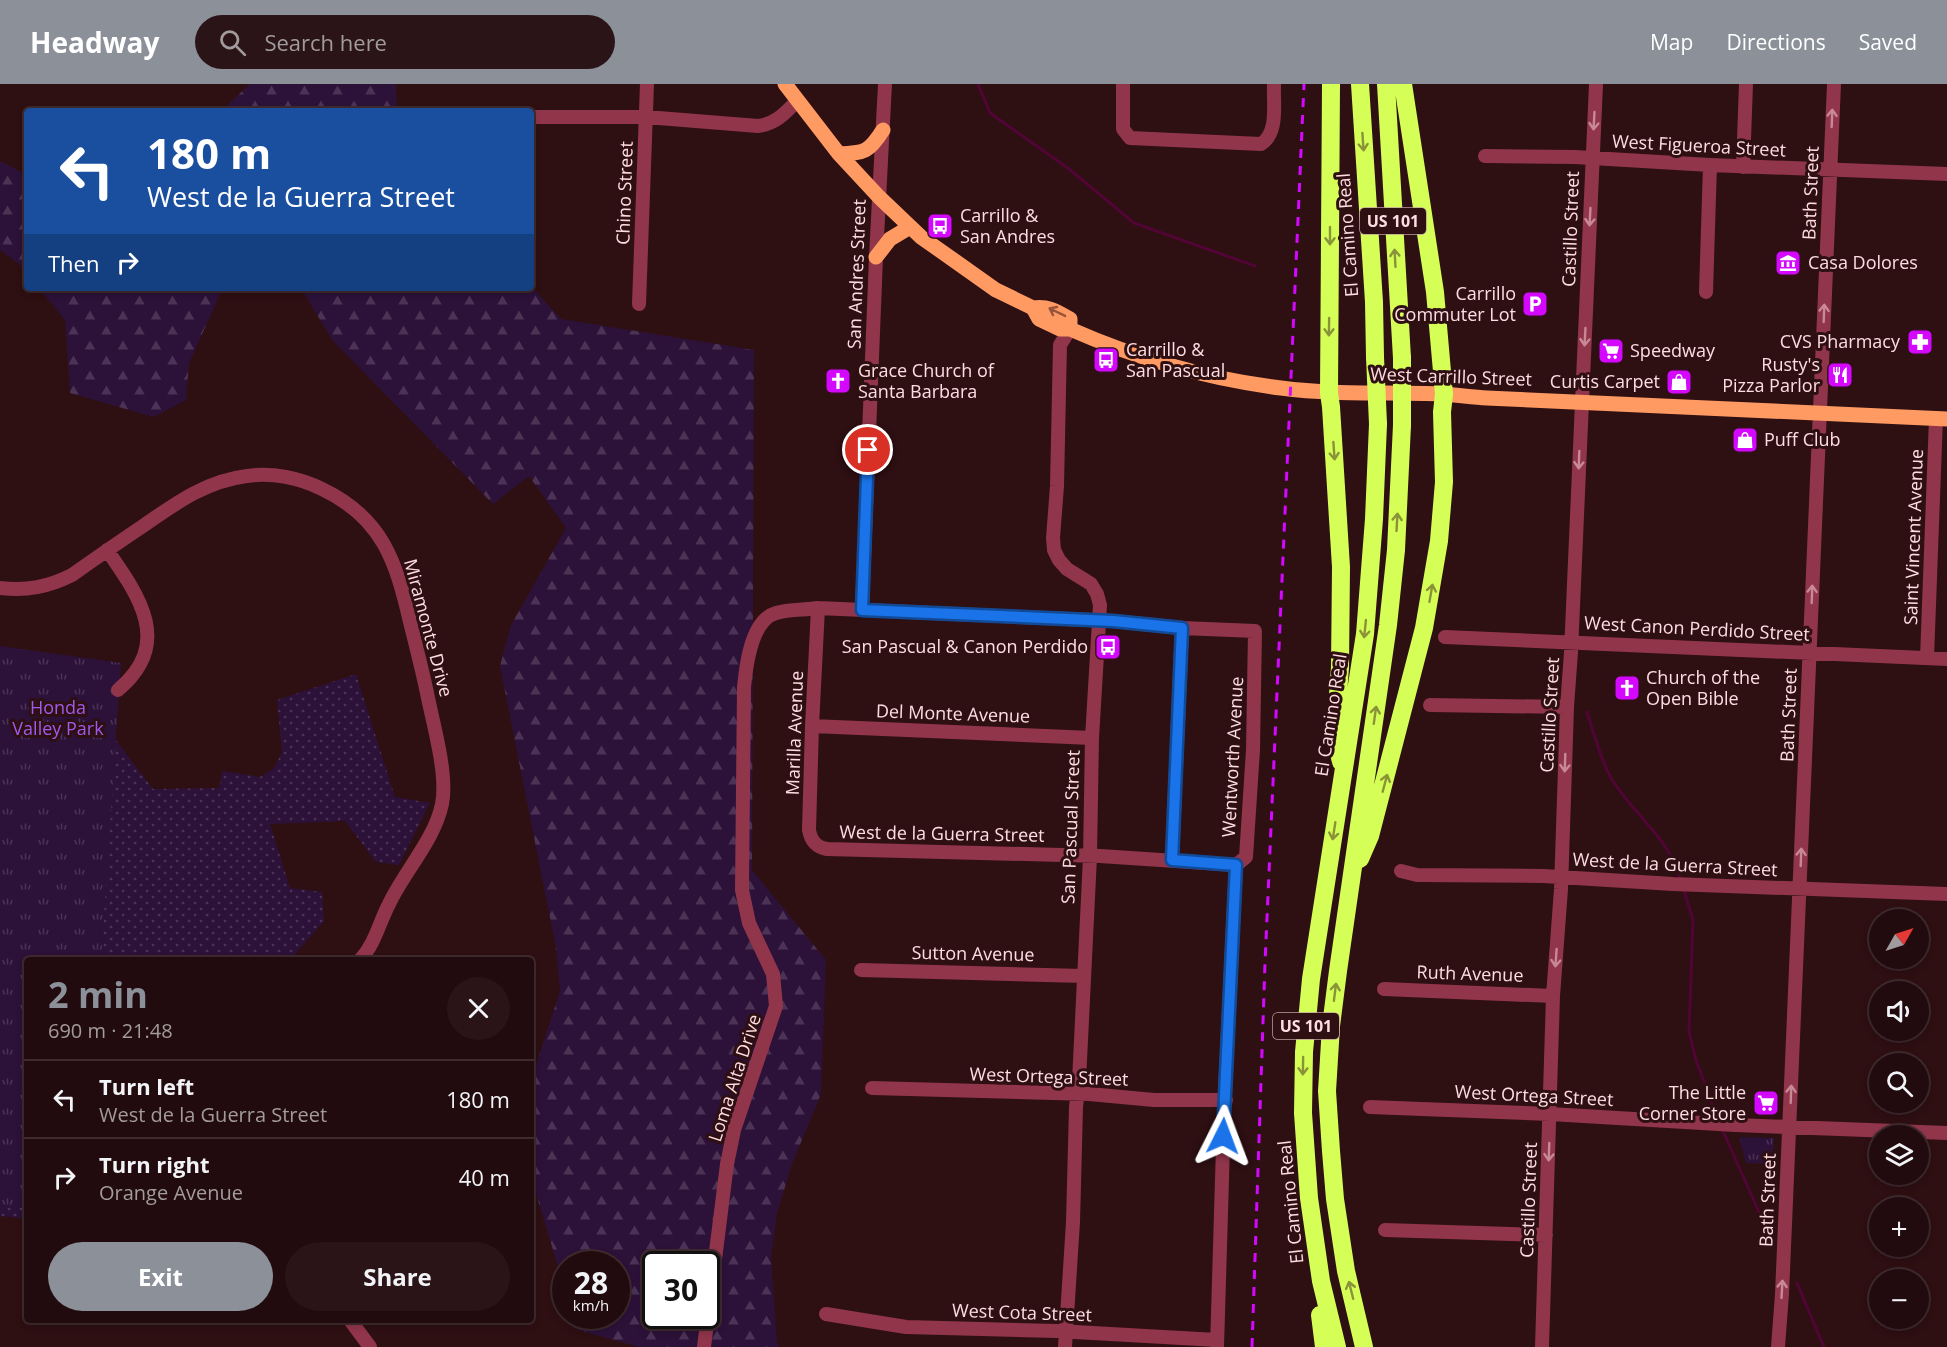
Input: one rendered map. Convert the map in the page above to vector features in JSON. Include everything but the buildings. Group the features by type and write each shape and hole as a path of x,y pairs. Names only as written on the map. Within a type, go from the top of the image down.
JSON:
{"highway":[{"path":"1331,84 1329,393 1341,567 1340,667 1335,736 1343,773"},
{"name":"El Camino Real","path":"1337,1347 1321,1281 1305,1168 1303,1093 1304,1053 1311,979 1365,634 1374,519 1378,424 1374,302 1360,84"},
{"name":"US 101","path":"1364,1347 1346,1271 1335,1199 1327,1091 1331,1026 1388,625 1396,550 1402,425 1402,358 1386,84"},
{"path":"1351,877 1370,836 1418,657 1436,561 1443,502 1442,412 1444,394 1430,252 1403,84"},
{"path":"1321,1281 1320,1329 1324,1347"}],"main road":[{"name":"West Carrillo Street","path":"785,84 839,154 910,227 996,290 1033,308 1045,306 1059,312 1070,319 1070,329 1127,353 1210,376 1283,389 1329,393 1444,394 1463,397 1942,418"},
{"path":"839,154 861,153 875,142 883,130"},
{"path":"876,257 890,239 910,227"}],"street":[{"name":"Chino Street","path":"639,303 647,84"},
{"name":"San Andres Street","path":"862,610 885,84"},
{"path":"1124,84 1123,129 1125,134 1135,140 1261,144 1272,131 1274,84"},
{"name":"Castillo Street","path":"1542,1347 1553,996 1562,878 1567,707 1572,642 1596,84"},
{"path":"1743,167 1746,84"},
{"name":"Bath Street","path":"1778,1347 1834,84"},
{"path":"534,117 646,117 764,125 779,119 797,101"},
{"name":"West Figueroa Street","path":"1485,156 1592,158 1743,167 1947,174"},
{"path":"1706,292 1710,165"},
{"name":"San Pascual Street","path":"1065,1347 1073,1222 1090,857 1092,738 1100,605 1094,589 1086,580 1063,565 1056,555 1053,538 1057,486 1060,345 1070,329"},
{"name":"Saint Vincent Avenue","path":"1927,658 1942,418"},
{"name":"Miramonte Drive","path":"0,588 27,590 54,584 72,575 197,490 215,482 249,475 284,477 304,481 331,493 361,515 386,546 400,578 425,686 443,792 442,805 434,828 394,895 370,946 362,957"},
{"path":"107,550 137,595 144,614 148,638 141,665 131,680 118,690"},
{"path":"818,608 1099,621 1182,628 1172,860"},
{"name":"Loma Alta Drive","path":"704,1347 734,1131 776,1006 774,979 766,955 749,923 741,876 746,670 751,647 760,626 769,616 780,612 818,608"},
{"name":"Marilla Avenue","path":"818,608 809,830 812,841 827,849"},
{"name":"Wentworth Avenue","path":"1182,628 1255,631 1250,809 1246,857 1236,865 1217,1344"},
{"name":"West Canon Perdido Street","path":"1445,637 1947,659"},
{"path":"1430,705 1567,707"},
{"name":"Del Monte Avenue","path":"812,726 1092,738"},
{"name":"West de la Guerra Street","path":"827,849 1172,860 1236,865"},
{"name":"West de la Guerra Street","path":"1401,871 1417,875 1562,878 1947,894"},
{"name":"Sutton Avenue","path":"861,970 1083,976"},
{"name":"Ruth Avenue","path":"1384,989 1553,996"},
{"name":"West Ortega Street","path":"872,1088 1078,1094 1154,1100 1226,1100"},
{"name":"West Ortega Street","path":"1370,1107 1947,1134"},
{"path":"1385,1230 1546,1234"},
{"name":"West Cota Street","path":"826,1314 906,1328 1066,1332 1217,1344"},
{"path":"352,1323 370,1347"}],"green space":[{"path":"250,84 396,84 397,108 224,108"},
{"path":"0,161 24,173 24,270 0,250"},
{"path":"534,289 561,319 754,350 752,870 826,960 821,1094 792,1164 777,1213 771,1257 779,1347 639,1347 578,1330 630,1329 630,1251 553,1251 536,1194 534,1077 560,991 556,948 500,666 511,625 566,528 529,476 493,504 332,340 303,291"},
{"path":"41,291 222,291 189,363 186,400 154,417 70,393 65,320"},
{"name":"Honda Valley Park","path":"0,646 121,663 101,957 24,957 24,1206 0,1209"},
{"path":"0,666 64,672 153,789 219,788 222,771 260,777 273,769 282,753 277,700 356,674 395,797 430,803 399,865 376,862 345,821 270,824 290,888 322,892 324,921 293,957 24,957 24,1219 0,1216"},
{"path":"1739,1137 1774,1138 1773,1164 1746,1163"}],"waterway":[{"path":"978,84 990,113 1069,169 1134,223 1255,266"},
{"path":"1587,712 1600,754 1611,778 1668,851 1681,881"},
{"path":"1683,887 1693,920 1689,1032 1696,1060 1718,1120"},
{"path":"1722,1129 1767,1230"},
{"path":"1797,1283 1824,1347"}],"railway":[{"path":"1252,1347 1265,963 1304,84"}],"place":[{"name":"Carrillo & San Andres","path":"940,226"},
{"name":"Casa Dolores","path":"1788,263"},
{"name":"Carrillo Commuter Lot","path":"1535,304"},
{"name":"CVS Pharmacy","path":"1920,342"},
{"name":"Speedway","path":"1611,351"},
{"name":"Carrillo & San Pascual","path":"1106,360"},
{"name":"Rusty's Pizza Parlor","path":"1840,375"},
{"name":"Grace Church of Santa Barbara","path":"838,381"},
{"name":"Curtis Carpet","path":"1679,382"},
{"name":"Puff Club","path":"1745,440"},
{"name":"San Pascual & Canon Perdido","path":"1108,647"},
{"name":"Church of the Open Bible","path":"1627,688"},
{"name":"The Little Corner Store","path":"1766,1103"}],"route":[{"path":"868,450 862,610 1113,621 1182,628 1172,860 1236,865 1223,1136"}]}
